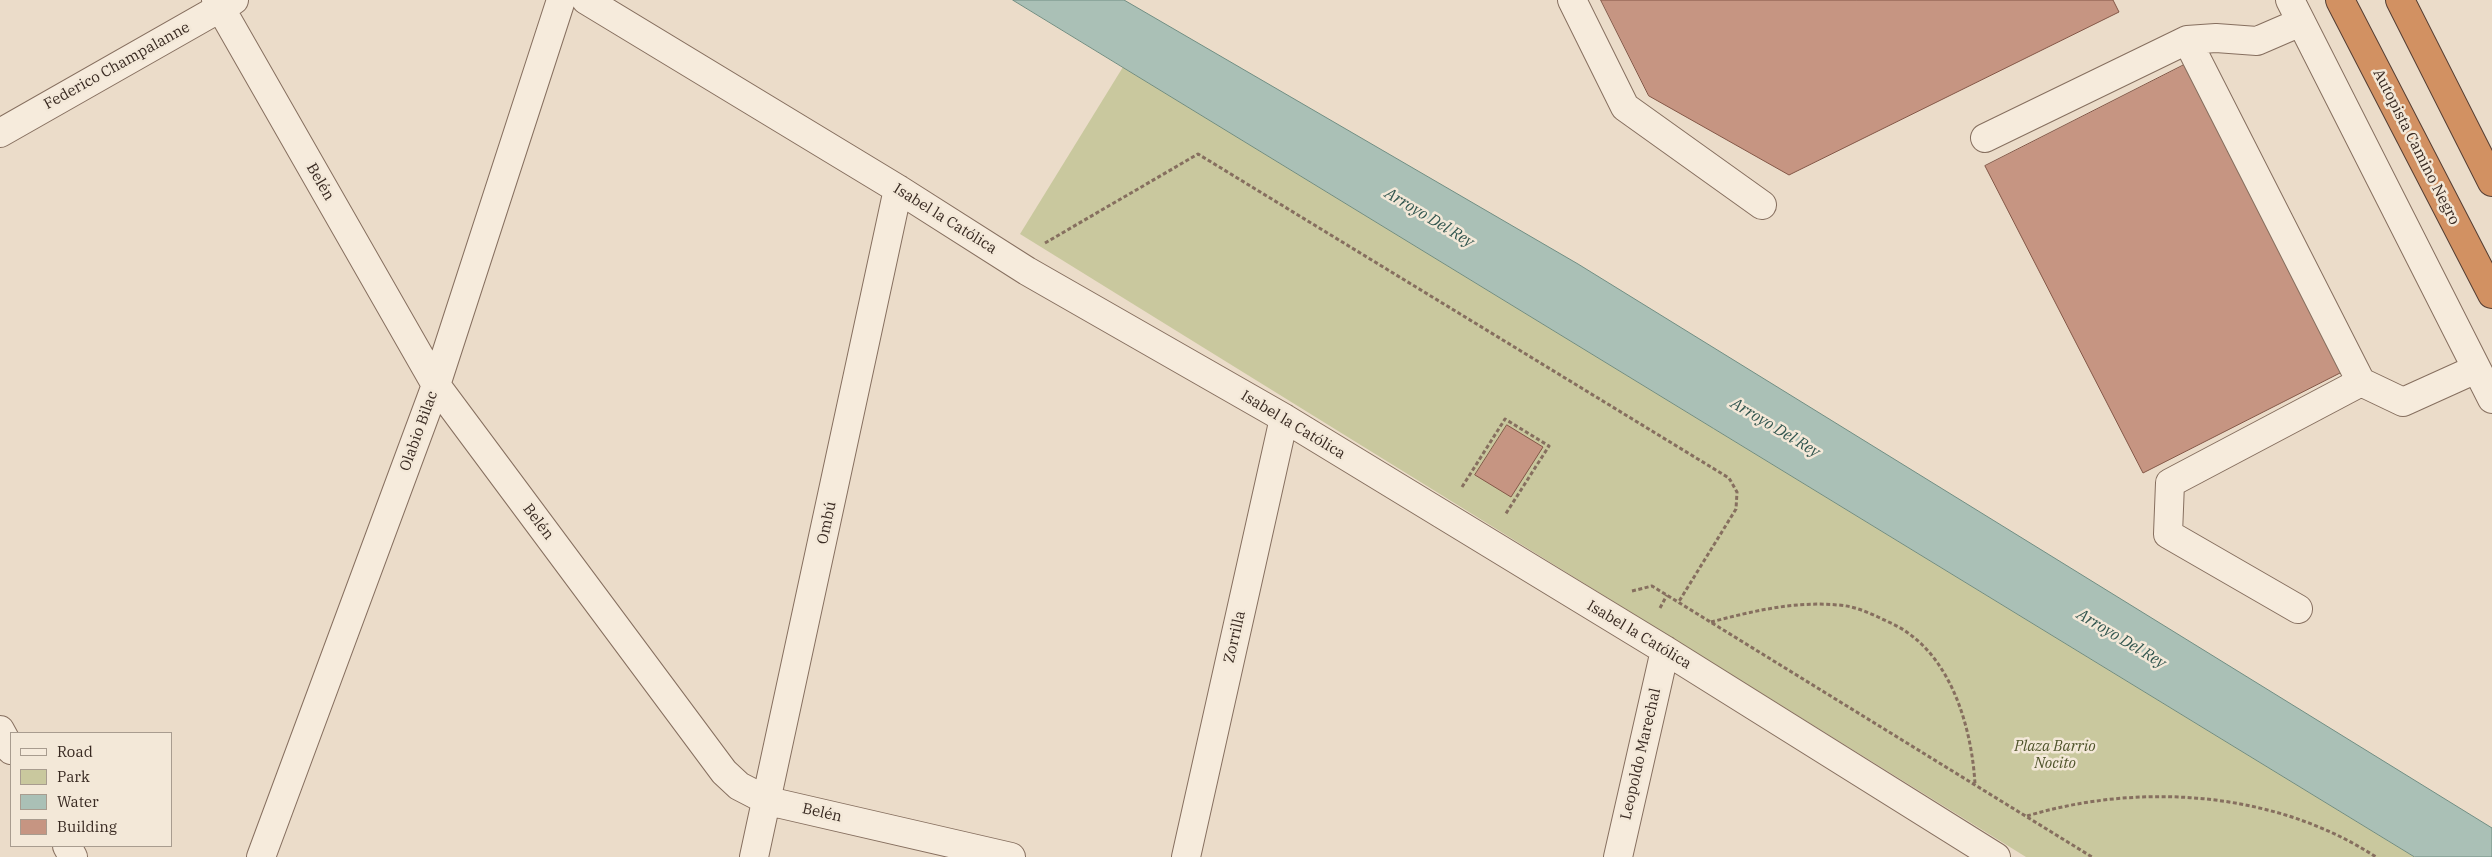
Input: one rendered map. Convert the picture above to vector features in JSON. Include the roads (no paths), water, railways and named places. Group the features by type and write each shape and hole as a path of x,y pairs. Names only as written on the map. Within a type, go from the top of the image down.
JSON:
{"highway":[{"name":"Autopista Camino Negro","path":"2340,0 2492,294"},
{"path":"2402,4 2492,143"},
{"path":"2402,4 2492,182"}],"street":[{"name":"Olabio Bilac","path":"261,857 436,386 561,0"},
{"name":"Isabel la Católica","path":"586,0 898,189 1027,271 1284,418 1665,650 1996,857"},
{"path":"1572,0 1625,107 1762,205"},
{"name":"Belén","path":"223,3 436,386 724,772 739,786 768,801 1012,857"},
{"name":"Federico Champalanne","path":"0,133 223,3"},
{"path":"1985,138 2186,40 2216,38 2257,41 2296,11 2492,399"},
{"path":"2186,40 2361,382 2403,402 2476,369"},
{"name":"Ombú","path":"754,857 768,801 898,189"},
{"path":"2298,609 2168,534 2170,482 2361,382"},
{"name":"Zorrilla","path":"1186,857 1284,418"},
{"name":"Leopoldo Marechal","path":"1618,857 1665,650"},
{"path":"0,730 10,748"}],"water":[{"name":"Arroyo Del Rey","path":"1013,0 1124,0 1578,264 2492,828 2492,857 2415,857"}],"park label":[{"name":"Plaza Barrio Nocito","path":"2055,756"}]}
